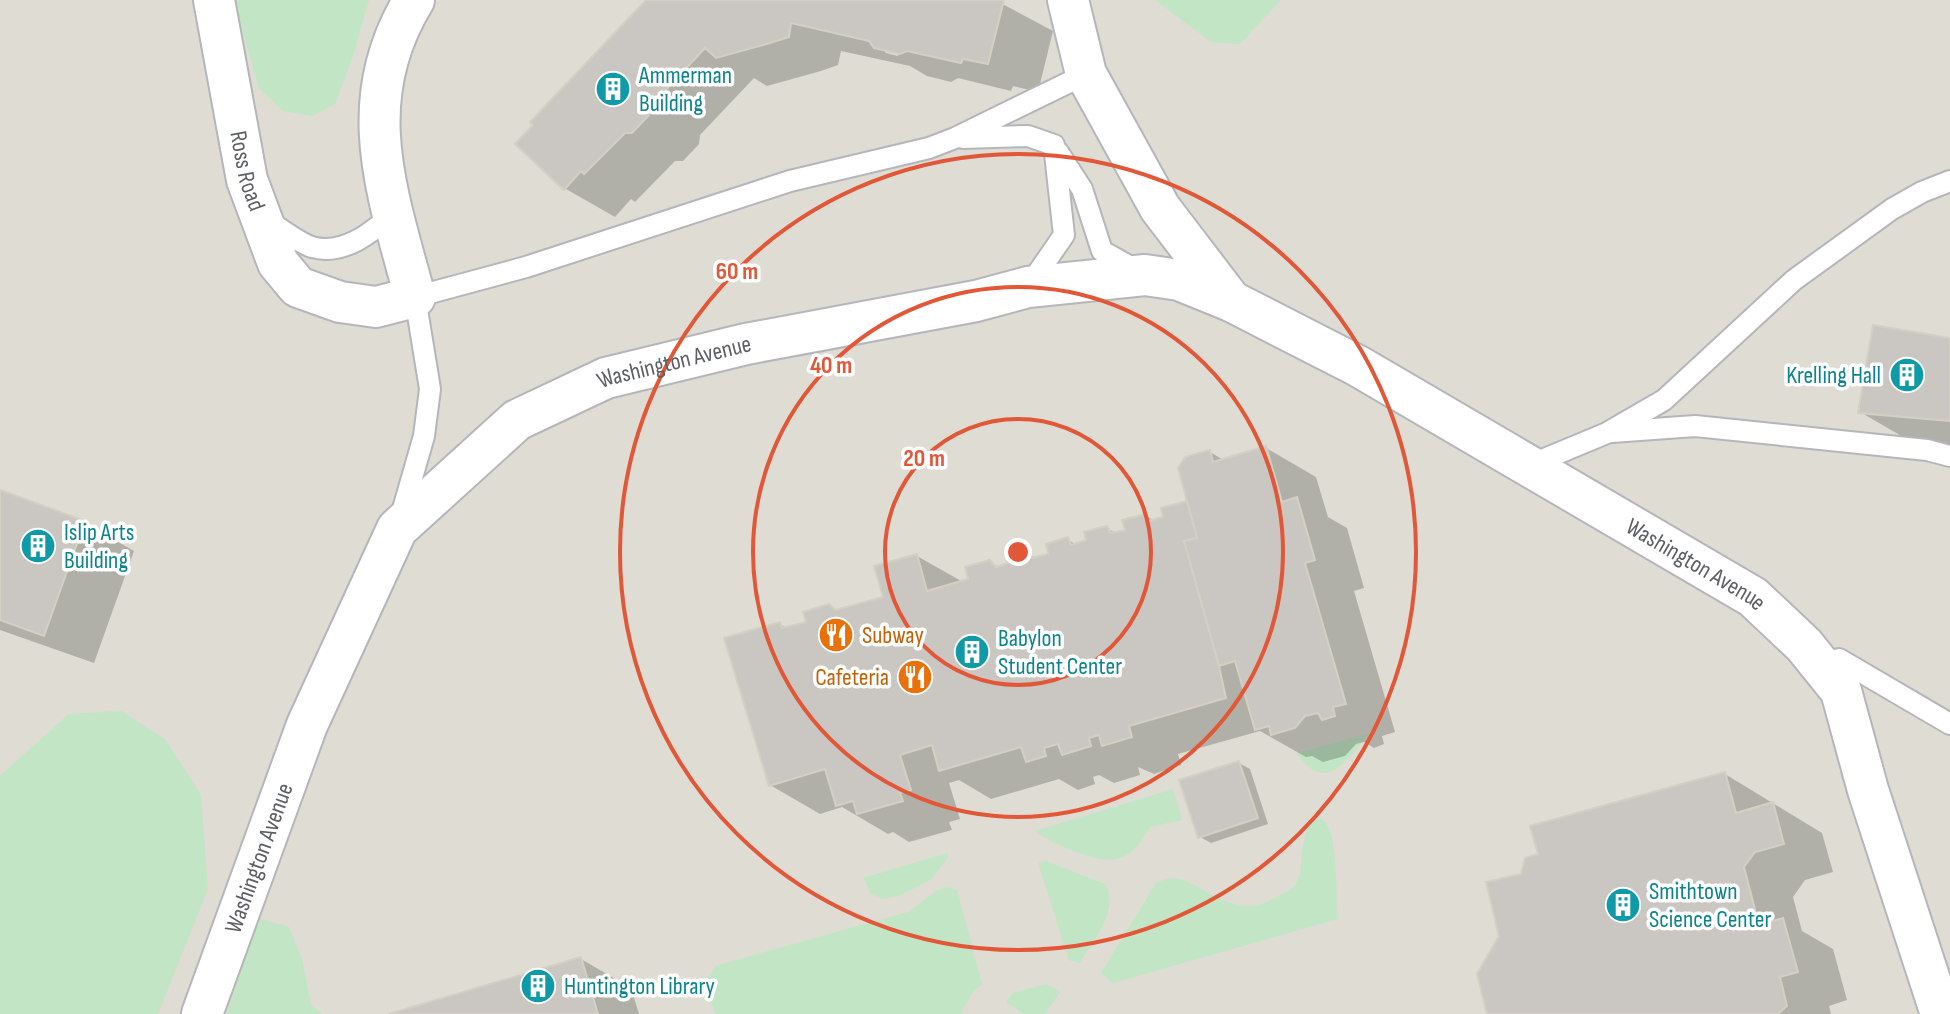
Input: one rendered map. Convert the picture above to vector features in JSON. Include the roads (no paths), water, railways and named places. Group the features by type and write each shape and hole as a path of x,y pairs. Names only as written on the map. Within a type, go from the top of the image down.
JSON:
{"street":[{"name":"Ross Road","path":"214,0 247,180 278,263 298,287 340,302 376,307 415,297"},
{"name":"Washington Avenue","path":"414,0 399,25 381,81 378,124 393,214 415,297"},
{"name":"Washington Avenue","path":"1068,0 1086,74 1160,208 1231,301"},
{"name":"Washington Avenue","path":"202,1014 307,725 397,529 517,420 606,378 746,344 976,301 1028,287 1145,275 1179,280 1231,301 1358,366 1753,597 1804,645 1843,695 1868,790 1941,1014"}],"lane":[{"path":"415,297 526,267 790,181 929,148 1086,74"},
{"path":"955,138 1028,136 1054,145 1082,189 1102,251 1145,275"},
{"path":"1028,287 1064,235 1054,145"},
{"path":"1530,465 1607,433 1664,400 1794,280 1892,209 1950,181"},
{"path":"258,215 313,247 345,246 368,236 393,214"},
{"name":"Washington Avenue","path":"397,529 424,436 430,389 415,297"},
{"path":"1607,433 1695,426 1927,450 1950,456"},
{"path":"1821,665 1839,659 1950,724"}],"place":[{"name":"Ammerman Building","path":"613,89"},
{"name":"Krelling Hall","path":"1907,375"},
{"name":"Islip Arts Building","path":"38,546"},
{"name":"Subway","path":"836,635"},
{"name":"Babylon Student Center","path":"972,652"},
{"name":"Cafeteria","path":"915,677"},
{"name":"Smithtown Science Center","path":"1623,905"},
{"name":"Huntington Library","path":"538,986"}]}
